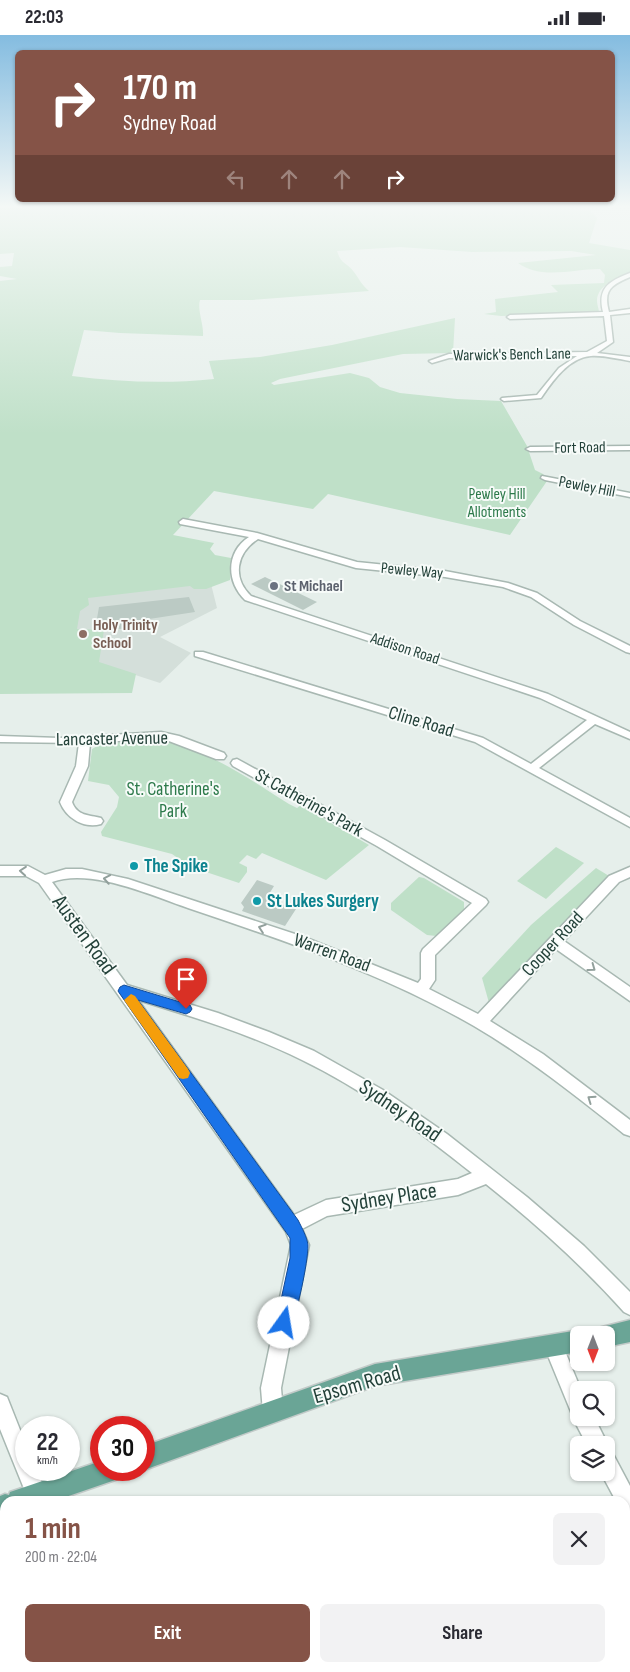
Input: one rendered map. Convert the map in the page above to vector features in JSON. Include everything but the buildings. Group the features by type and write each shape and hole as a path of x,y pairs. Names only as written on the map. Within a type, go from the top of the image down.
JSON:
{"main road":[{"path":"615,1334 630,1331"},
{"name":"Epsom Road","path":"155,1454 375,1375 570,1343"},
{"path":"34,1496 90,1477"}],"street":[{"path":"504,399 538,397 555,375 576,359 593,354 610,342 611,335 602,303 604,291 614,281"},
{"path":"510,317 606,314 630,311"},
{"name":"Warwick's Bench Lane","path":"432,361 449,356 593,354 630,359"},
{"name":"Fort Road","path":"530,449 630,447"},
{"name":"Pewley Hill","path":"545,477 630,495"},
{"name":"Pewley Way","path":"182,522 257,536 356,565 469,577 520,589 534,595 577,623 630,650"},
{"name":"Addison Road","path":"257,536 241,549 235,575 236,585 248,597 544,696 630,736"},
{"name":"Cline Road","path":"199,654 479,740 630,823"},
{"path":"531,769 595,719"},
{"name":"Lancaster Avenue","path":"0,739 85,739 161,735 175,738 220,756"},
{"path":"85,739 82,766 66,802 69,810 78,817 97,821"},
{"name":"St Catherine's Park","path":"237,763 381,843 481,903 428,953 428,980 421,990"},
{"path":"0,871 28,871 44,880"},
{"name":"Warren Road","path":"44,880 59,875 75,873 125,882 360,962 421,990 480,1022 599,1104 630,1129"},
{"name":"Cooper Road","path":"480,1022 614,879 628,874"},
{"name":"Austen Road","path":"44,880 292,1226 300,1245 274,1371 271,1393 273,1412"},
{"path":"555,941 630,995"},
{"name":"Sydney Road","path":"124,991 216,1017 309,1056 422,1123 538,1215 582,1255 630,1306"},
{"name":"Sydney Place","path":"292,1226 307,1216 326,1208 458,1187 488,1175"},
{"path":"553,1346 570,1387"},
{"path":"0,1404 15,1440"},
{"path":"615,1478 624,1496"},
{"path":"27,1481 28,1496"}],"shaded area":[{"name":"Holy Trinity School","path":"210,580 217,608 160,637 191,653 160,683 0,631 79,598"}],"green space":[{"name":"Pewley Hill Allotments","path":"0,281 360,281 369,291 252,300 200,300 199,308 203,336 84,330 72,376 108,380 161,382 214,379 209,361 260,357 332,345 455,318 453,353 403,354 280,379 271,383 274,385 350,373 369,378 380,387 400,393 501,401 527,446 535,470 543,474 550,482 547,481 510,535 328,494 313,509 214,491 173,535 214,543 210,549 215,555 231,558 230,580 206,589 194,589 190,586 88,598 89,605 80,611 77,629 104,630 99,662 136,674 132,693 0,694"},
{"path":"604,281 612,281 604,286 598,295 599,313 501,316 484,314 496,312 495,299 558,292 551,285 604,283"},
{"name":"St. Catherine's Park","path":"152,740 188,748 205,755 289,804 297,808 301,805 322,815 324,819 369,845 326,880 262,853 256,859 247,855 239,863 247,867 247,872 239,883 191,867 172,854 102,836 101,832 117,807 119,797 109,785 88,781 92,749 101,744"},
{"path":"556,847 584,863 546,899 517,881"},
{"path":"596,868 614,879 491,1010 482,978 531,925"},
{"path":"419,877 424,878 464,902 464,910 436,936 427,935 391,910 391,903"}],"slow traffic":[{"path":"131,1000 183,1073"}],"place":[{"name":"St Michael","path":"274,586"},
{"name":"Holy Trinity School","path":"83,634"},
{"name":"The Spike","path":"134,866"},
{"name":"St Lukes Surgery","path":"257,901"}],"route":[{"path":"186,1009 124,991 298,1237 300,1245 298,1258 284,1323"}]}
